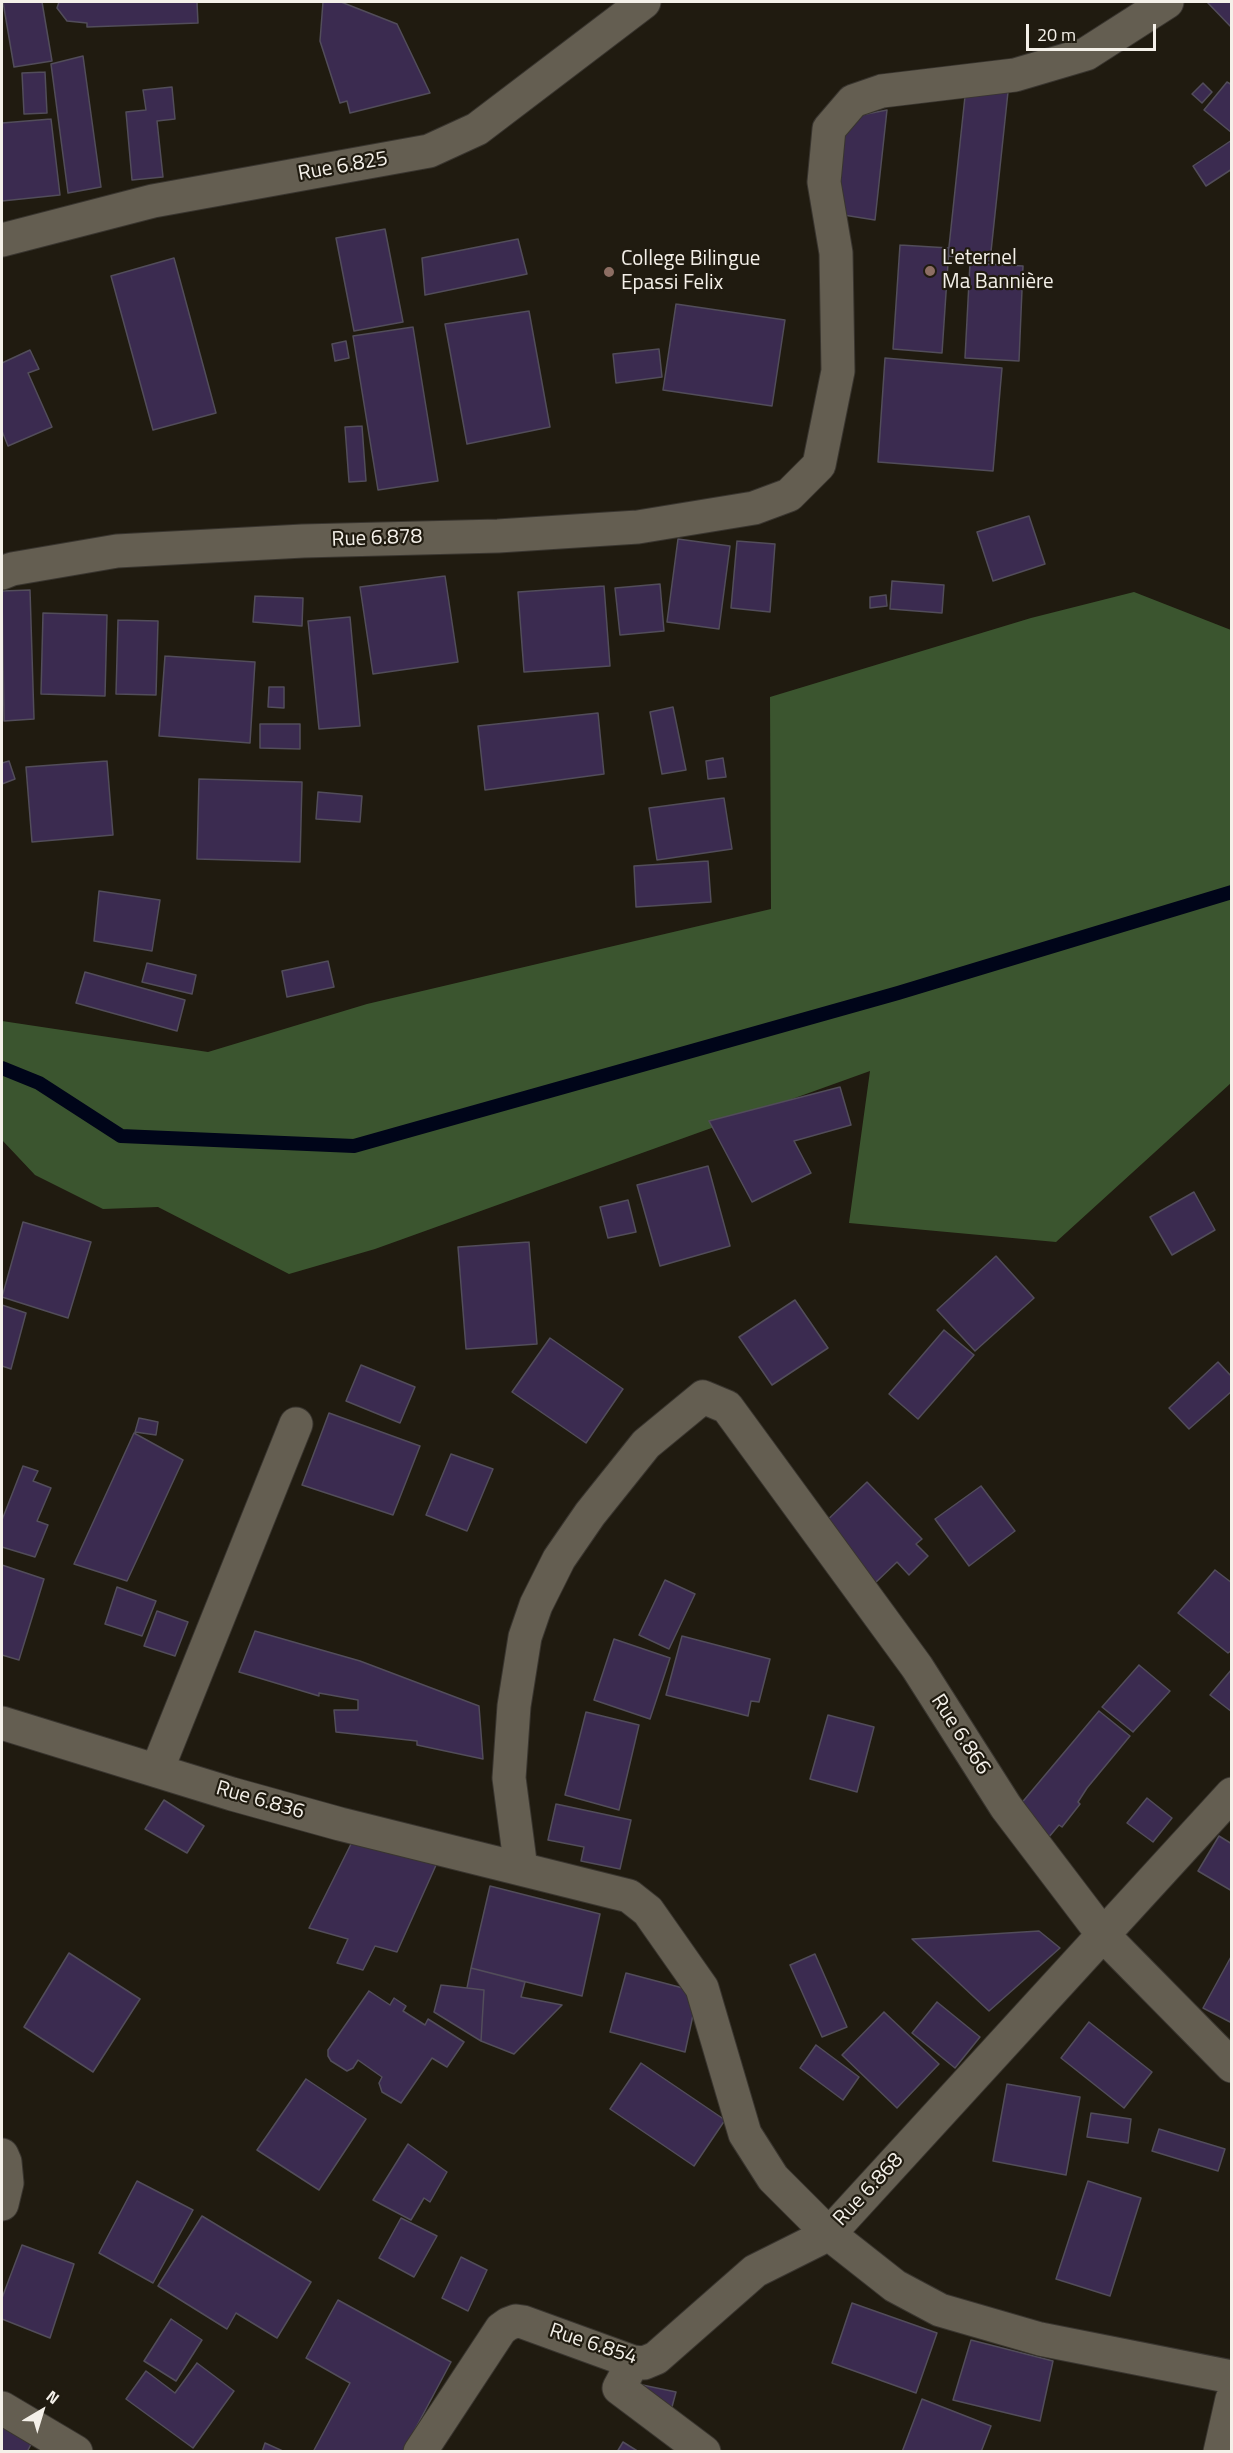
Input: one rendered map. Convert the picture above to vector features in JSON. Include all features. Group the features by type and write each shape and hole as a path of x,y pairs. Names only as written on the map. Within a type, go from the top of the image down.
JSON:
{"street":[{"name":"Rue 6.825","path":"2,240 153,201 429,151 477,129 644,2"},
{"name":"Rue 6.878","path":"2,573 12,569 117,551 498,536 627,528 754,508 789,495 819,465 838,371 836,254 824,182 829,129 853,100 882,91 1015,75 1086,54 1167,2"},
{"name":"Rue 6.866","path":"521,1869 509,1778 514,1706 525,1637 536,1605 559,1559 646,1444 703,1396 728,1407 917,1667 1006,1807 1104,1936 1232,2067"},
{"path":"157,1770 296,1424"},
{"name":"Rue 6.836","path":"2,1723 232,1794 340,1824 521,1869"},
{"name":"Rue 6.868","path":"521,1869 629,1896 648,1911 702,1988 745,2134 773,2178 829,2234 1232,1794"},
{"path":"2,2155 7,2183 2,2204"},
{"path":"829,2234 895,2286 940,2310 1040,2339 1232,2378"},
{"name":"Rue 6.854","path":"420,2451 501,2329 508,2324 516,2321 523,2322 633,2362 644,2363 656,2358 755,2271 829,2234"},
{"path":"633,2362 620,2388 704,2451"},
{"path":"1220,2451 1232,2399"},
{"path":"2,2408 76,2451"}],"green space":[{"path":"1134,592 1231,630 1231,1083 1056,1242 849,1223 870,1071 375,1249 289,1274 158,1207 103,1209 35,1175 2,1140 2,1021 208,1052 367,1004 771,909 770,697 1031,618"}],"building":[{"path":"3,2 42,2 52,61 14,67"},
{"path":"59,2 197,2 198,23 87,27 87,23 67,21 57,8"},
{"path":"323,2 341,2 397,24 430,93 350,113 347,101 340,103 320,41"},
{"path":"1207,2 1232,2 1232,28"},
{"path":"83,56 101,187 68,193 51,64"},
{"path":"45,72 47,113 24,114 22,73"},
{"path":"1227,82 1232,85 1232,133 1204,110"},
{"path":"1203,83 1212,92 1202,103 1192,94"},
{"path":"172,87 175,119 157,121 163,177 132,180 126,112 146,110 143,90"},
{"path":"966,87 1008,92 990,261 948,256"},
{"path":"887,110 875,220 831,213 846,118"},
{"path":"51,119 60,195 2,201 2,123"},
{"path":"1232,140 1232,169 1206,186 1193,166"},
{"path":"385,229 403,322 354,331 336,238"},
{"path":"518,239 527,274 425,295 422,258"},
{"path":"900,245 949,248 942,353 893,349"},
{"path":"174,258 216,413 153,430 111,276"},
{"path":"970,263 1023,266 1019,361 965,358"},
{"path":"676,304 785,320 772,406 663,390"},
{"path":"529,311 550,427 467,444 445,324"},
{"path":"413,327 438,481 378,490 353,336"},
{"path":"346,341 349,358 335,361 332,344"},
{"path":"659,349 662,377 616,383 613,354"},
{"path":"30,350 39,369 28,373 52,427 8,446 2,431 2,363"},
{"path":"885,358 1002,368 993,471 878,462"},
{"path":"362,426 366,481 349,482 345,427"},
{"path":"1029,516 1045,564 993,581 977,532"},
{"path":"678,539 730,546 719,629 667,622"},
{"path":"737,541 775,544 770,612 731,608"},
{"path":"445,576 458,662 373,674 360,587"},
{"path":"892,581 944,585 942,613 890,609"},
{"path":"660,584 664,631 620,635 615,588"},
{"path":"604,586 610,666 524,672 518,592"},
{"path":"30,590 34,719 4,721 2,591"},
{"path":"886,595 887,606 870,608 870,597"},
{"path":"255,596 303,598 302,626 253,622"},
{"path":"43,613 107,615 105,696 41,694"},
{"path":"350,617 360,726 319,729 308,621"},
{"path":"118,620 158,621 156,695 116,694"},
{"path":"165,656 255,662 250,743 159,736"},
{"path":"269,687 284,687 284,708 268,707"},
{"path":"673,707 686,770 662,774 650,712"},
{"path":"598,713 604,774 485,790 478,726"},
{"path":"260,724 300,724 300,749 260,748"},
{"path":"723,758 726,777 708,779 706,761"},
{"path":"9,761 15,779 2,784 2,763"},
{"path":"107,761 113,835 32,842 26,767"},
{"path":"199,779 302,782 300,862 197,859"},
{"path":"318,792 362,796 360,822 316,819"},
{"path":"724,798 732,849 657,860 649,808"},
{"path":"708,861 711,902 636,907 634,866"},
{"path":"99,891 160,900 152,951 94,941"},
{"path":"328,961 334,987 287,997 282,971"},
{"path":"147,963 196,975 192,994 142,982"},
{"path":"85,972 185,1000 177,1031 76,1003"},
{"path":"840,1087 851,1125 794,1141 811,1173 752,1202 709,1121"},
{"path":"708,1166 730,1246 660,1266 637,1185"},
{"path":"1194,1192 1215,1230 1172,1255 1150,1217"},
{"path":"628,1200 636,1232 608,1238 600,1207"},
{"path":"23,1222 91,1242 68,1318 2,1297"},
{"path":"529,1242 537,1344 466,1349 458,1247"},
{"path":"996,1256 1034,1298 975,1351 937,1310"},
{"path":"795,1300 828,1348 772,1385 739,1337"},
{"path":"2,1305 26,1313 11,1369 2,1366"},
{"path":"944,1330 974,1355 918,1419 889,1394"},
{"path":"550,1338 623,1389 586,1443 512,1392"},
{"path":"1218,1362 1232,1377 1232,1391 1189,1429 1169,1408"},
{"path":"361,1365 415,1387 400,1423 346,1401"},
{"path":"329,1413 420,1446 393,1515 302,1485"},
{"path":"139,1418 158,1422 156,1435 135,1432"},
{"path":"134,1433 183,1460 127,1581 74,1564"},
{"path":"451,1454 493,1469 467,1531 426,1515"},
{"path":"23,1466 38,1471 33,1481 51,1488 37,1521 48,1525 35,1557 2,1547 2,1520"},
{"path":"867,1482 922,1539 916,1544 928,1556 909,1575 897,1562 874,1584 820,1527"},
{"path":"981,1486 1015,1531 969,1566 935,1519"},
{"path":"2,1565 44,1579 19,1660 2,1655"},
{"path":"1215,1570 1232,1583 1232,1650 1228,1653 1178,1613"},
{"path":"665,1580 695,1594 669,1649 639,1635"},
{"path":"117,1587 156,1601 142,1636 105,1624"},
{"path":"157,1611 188,1622 175,1656 144,1646"},
{"path":"255,1631 360,1661 479,1706 483,1759 417,1745 417,1741 336,1732 334,1710 358,1710 358,1700 319,1693 319,1696 239,1672"},
{"path":"682,1636 770,1659 759,1702 751,1701 748,1716 666,1695"},
{"path":"614,1639 670,1658 650,1719 594,1700"},
{"path":"1139,1665 1170,1691 1133,1732 1102,1707"},
{"path":"1232,1669 1232,1712 1210,1695"},
{"path":"1099,1711 1130,1736 1087,1788 1078,1802 1080,1804 1062,1827 1059,1825 1048,1838 1014,1812"},
{"path":"586,1712 639,1725 619,1810 565,1795"},
{"path":"828,1715 874,1727 857,1792 810,1779"},
{"path":"1147,1798 1172,1818 1153,1842 1127,1823"},
{"path":"164,1800 204,1826 187,1853 145,1829"},
{"path":"556,1804 631,1820 620,1869 581,1861 584,1847 548,1840"},
{"path":"1219,1836 1232,1844 1232,1891 1198,1871"},
{"path":"352,1842 437,1863 397,1952 375,1946 363,1970 337,1963 348,1939 309,1928"},
{"path":"490,1886 600,1914 582,1996 471,1968"},
{"path":"1039,1931 1060,1948 989,2011 912,1939"},
{"path":"69,1953 140,1999 93,2072 24,2027"},
{"path":"815,1954 847,2027 822,2037 790,1965"},
{"path":"1232,1955 1232,2019 1230,2022 1203,2008"},
{"path":"471,1968 525,1982 521,1997 562,2005 514,2054 481,2041 484,1990 467,1988"},
{"path":"626,1973 698,1992 685,2052 610,2032"},
{"path":"441,1985 484,1990 481,2041 434,2012"},
{"path":"369,1991 390,2005 394,1998 406,2006 403,2011 425,2025 428,2019 464,2042 447,2067 432,2058 401,2103 382,2092 379,2083 382,2077 358,2060 353,2068 347,2071 331,2061 328,2056 328,2050"},
{"path":"937,2002 980,2037 955,2068 912,2033"},
{"path":"884,2012 939,2064 897,2108 842,2055"},
{"path":"1089,2022 1152,2072 1124,2108 1061,2058"},
{"path":"816,2045 859,2077 843,2100 800,2068"},
{"path":"641,2063 725,2120 694,2166 610,2109"},
{"path":"306,2079 366,2119 319,2190 257,2150"},
{"path":"1007,2084 1080,2097 1066,2175 993,2161"},
{"path":"1091,2113 1131,2119 1128,2143 1087,2137"},
{"path":"1159,2129 1225,2149 1218,2171 1152,2151"},
{"path":"408,2144 447,2172 430,2202 424,2198 411,2220 373,2200"},
{"path":"137,2181 193,2210 153,2283 99,2253"},
{"path":"1088,2181 1141,2198 1110,2296 1056,2279"},
{"path":"202,2216 311,2282 277,2338 236,2313 227,2329 158,2286"},
{"path":"401,2218 437,2236 414,2277 379,2258"},
{"path":"22,2245 74,2264 50,2338 2,2319 2,2298"},
{"path":"461,2257 487,2270 468,2311 442,2298"},
{"path":"338,2300 451,2362 403,2452 313,2452 350,2383 306,2358"},
{"path":"852,2303 937,2333 916,2393 832,2363"},
{"path":"171,2319 202,2340 176,2381 144,2361"},
{"path":"971,2340 1053,2361 1040,2421 953,2400"},
{"path":"197,2363 234,2391 193,2448 126,2399 146,2371 175,2393"},
{"path":"633,2383 676,2392 669,2418"},
{"path":"922,2399 991,2426 981,2452 902,2452"},
{"path":"2,2415 36,2435 27,2452 2,2452"},
{"path":"623,2442 639,2452 617,2452"},
{"path":"265,2443 285,2452 262,2452"}],"waterway":[{"path":"2,1068 39,1083 121,1136 354,1146 898,993 1232,892"}],"place":[{"name":"L'eternel Ma Bannière","path":"930,271"},
{"name":"College Bilingue Epassi Felix","path":"609,272"}]}
